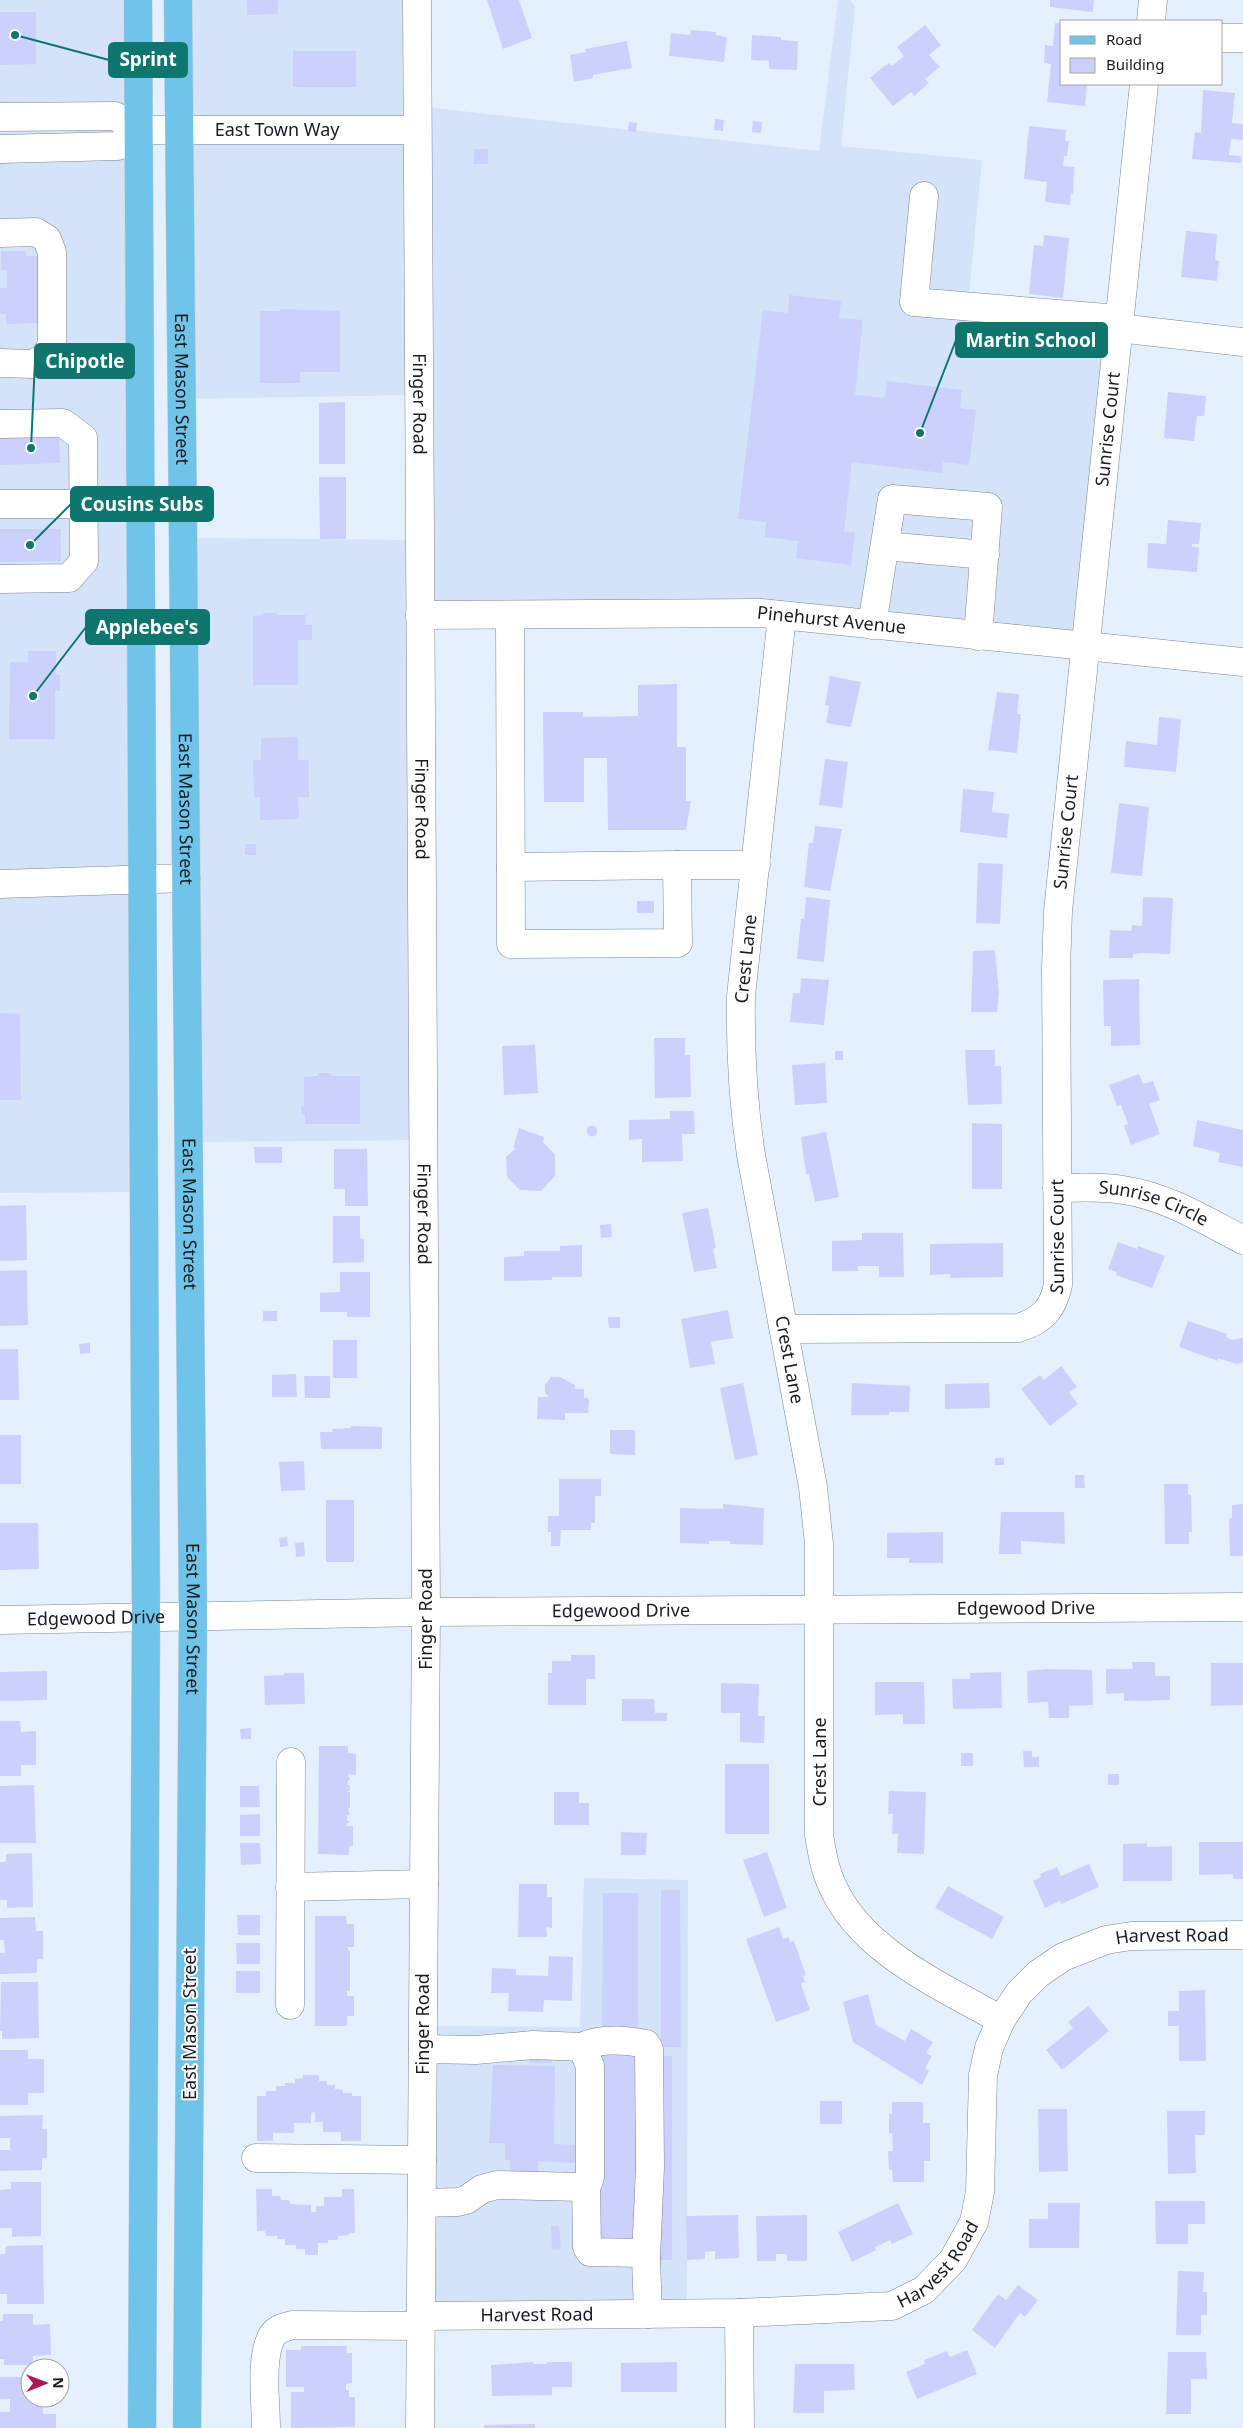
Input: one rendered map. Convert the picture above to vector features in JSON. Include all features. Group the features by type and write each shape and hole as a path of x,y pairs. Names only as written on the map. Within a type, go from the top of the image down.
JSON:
{"main road":[{"path":"138,0 146,1617 142,2428"},
{"name":"East Mason Street","path":"178,0 193,1616 187,2428"}],"street":[{"name":"Finger Road","path":"416,0 426,1612 420,2428"},
{"path":"1150,20 1153,0"},
{"path":"1223,38 1243,38"},
{"name":"Sunrise Court","path":"784,1329 1018,1328 1031,1324 1050,1308 1058,1285 1056,969 1058,911 1144,85"},
{"path":"0,117 115,116 138,130 118,146 0,149"},
{"name":"East Town Way","path":"138,130 417,130"},
{"path":"924,196 914,302 1118,324 1243,342"},
{"path":"0,232 36,232 46,239 52,252 52,343 50,350 40,362 33,364 0,363"},
{"path":"0,424 62,424 82,438 84,561 69,578 0,579"},
{"path":"872,625 892,499 988,507 978,636"},
{"path":"0,504 83,504"},
{"path":"885,546 984,555"},
{"name":"Pinehurst Avenue","path":"420,616 760,613 1243,662"},
{"path":"510,615 511,944 678,943 676,865"},
{"name":"Crest Lane","path":"782,616 741,996 740,1050 743,1103 750,1156 813,1487 819,1544 819,1836 824,1862 833,1887 860,1929 885,1952 1001,2020"},
{"path":"511,868 756,865"},
{"path":"0,884 186,878"},
{"name":"Sunrise Circle","path":"1057,1188 1122,1189 1150,1195 1243,1240"},
{"name":"Edgewood Drive","path":"0,1620 426,1612 1243,1607"},
{"path":"290,2005 291,1762"},
{"path":"290,1887 424,1884"},
{"name":"Harvest Road","path":"266,2428 266,2358 271,2337 281,2327 293,2325 648,2314 739,2313 892,2306 924,2290 953,2260 974,2222 978,2200 983,2075 989,2048 1001,2020 1019,1994 1038,1974 1063,1957 1106,1940 1131,1936 1243,1936"},
{"path":"423,2049 476,2050 534,2045 582,2048 592,2042 646,2044 649,2049 650,2167 646,2258 648,2314"},
{"path":"422,2203 458,2202 466,2200 482,2189 497,2185 582,2187 586,2184 590,2177 590,2066 582,2048"},
{"path":"256,2158 422,2160"},
{"path":"586,2184 586,2241 590,2252 640,2253 646,2258"},
{"path":"739,2313 740,2428"}],"shaded area":[{"path":"0,0 138,0 144,1192 0,1193"},
{"path":"178,0 417,0 417,106 819,151 838,0 850,0 855,7 841,146 982,160 969,294 1120,308 1085,647 761,613 420,616 423,1140 189,1142 183,538 420,540 419,395 182,399"},
{"path":"584,1878 688,1880 687,2314 421,2316 423,2026 580,2027"}],"building":[{"path":"247,0 278,0 278,14 247,15"},
{"path":"487,0 519,0 532,38 503,49"},
{"path":"1050,0 1094,0 1093,12 1050,7"},
{"path":"0,12 36,12 36,64 0,65"},
{"path":"1055,23 1060,24 1060,85 1087,85 1085,106 1047,102 1051,64 1044,63 1045,45 1053,46"},
{"path":"925,25 941,45 929,55 940,67 925,79 929,83 914,96 911,92 893,106 870,78 884,66 890,63 892,66 904,56 897,47"},
{"path":"691,30 716,32 716,35 727,37 724,62 669,56 671,33 690,35"},
{"path":"752,35 781,37 781,40 798,41 797,70 769,69 769,61 751,60"},
{"path":"627,41 632,68 593,75 593,78 574,82 570,55 586,52 585,49"},
{"path":"293,51 356,51 356,87 293,87"},
{"path":"1203,90 1235,93 1232,123 1243,124 1243,140 1231,139 1229,155 1241,156 1241,163 1192,159 1195,132 1201,133"},
{"path":"715,119 724,120 723,131 714,130"},
{"path":"753,121 762,122 761,133 752,132"},
{"path":"629,122 637,123 636,132 628,131"},
{"path":"1029,126 1066,130 1065,141 1069,141 1067,156 1064,156 1063,166 1074,167 1073,194 1071,193 1070,205 1045,202 1047,182 1024,179"},
{"path":"474,149 488,149 488,164 474,164"},
{"path":"1186,231 1217,234 1215,260 1219,261 1217,281 1181,277"},
{"path":"1044,235 1069,238 1063,298 1029,294 1034,245 1043,246"},
{"path":"1,251 26,251 26,256 41,256 40,323 6,324 6,314 0,314 0,288 7,288 7,270 1,270"},
{"path":"789,295 841,301 839,318 863,320 855,395 885,398 887,381 962,390 960,408 976,410 969,465 943,462 942,473 852,462 844,531 855,533 851,565 796,558 798,541 765,537 766,522 738,519 763,310 788,313"},
{"path":"280,309 340,311 340,372 300,372 300,383 260,383 260,311 280,311"},
{"path":"1168,392 1206,396 1204,416 1197,416 1194,441 1164,438"},
{"path":"345,402 345,464 319,464 319,403"},
{"path":"0,432 59,433 60,463 0,465"},
{"path":"319,477 346,477 346,539 320,539"},
{"path":"1168,520 1201,523 1199,544 1192,544 1192,547 1199,547 1197,572 1147,568 1148,543 1166,544"},
{"path":"0,529 61,529 61,561 0,562"},
{"path":"263,613 306,615 305,625 312,625 312,640 298,640 298,685 253,685 253,616 263,615"},
{"path":"28,651 56,651 56,675 60,675 60,691 55,691 55,739 9,739 10,662 28,662"},
{"path":"830,676 861,682 851,727 826,723 829,706 825,705"},
{"path":"677,684 677,747 686,747 686,801 691,801 686,830 608,830 607,758 584,758 584,802 544,802 543,712 583,712 583,717 638,716 638,685"},
{"path":"997,692 1019,694 1017,714 1021,714 1017,753 988,750"},
{"path":"1159,717 1181,719 1176,772 1124,767 1126,741 1157,745"},
{"path":"298,737 298,760 309,760 309,797 298,797 299,819 260,820 260,797 254,797 253,760 261,760 261,738"},
{"path":"825,759 848,762 842,808 819,805"},
{"path":"963,789 994,792 992,812 1009,814 1007,838 960,832"},
{"path":"1119,803 1149,807 1142,876 1111,873"},
{"path":"815,826 842,829 830,891 804,887 809,843 813,843"},
{"path":"245,844 256,844 256,855 245,855"},
{"path":"978,863 1003,864 1000,924 976,923"},
{"path":"806,897 830,900 824,962 797,959 801,919 804,919"},
{"path":"1143,897 1173,898 1170,954 1142,953 1133,954 1133,958 1109,958 1110,930 1131,931 1132,925 1142,926"},
{"path":"637,901 654,901 654,913 637,913"},
{"path":"995,950 999,993 997,1012 971,1012 973,951"},
{"path":"801,978 829,980 824,1025 790,1022 793,993 800,993"},
{"path":"1139,979 1140,1045 1111,1046 1111,1026 1104,1026 1103,980"},
{"path":"0,1013 20,1014 21,1100 0,1100"},
{"path":"654,1038 685,1038 685,1055 690,1055 691,1097 655,1098"},
{"path":"535,1045 538,1093 504,1095 502,1046"},
{"path":"965,1050 995,1050 995,1066 1001,1066 1002,1104 968,1105"},
{"path":"835,1051 843,1051 843,1060 835,1060"},
{"path":"825,1063 827,1103 795,1105 792,1065"},
{"path":"318,1073 331,1073 331,1076 360,1076 360,1124 305,1124 305,1115 301,1115 301,1106 304,1106 304,1077 318,1076"},
{"path":"1139,1074 1143,1084 1153,1081 1160,1100 1149,1104 1160,1134 1131,1145 1124,1126 1128,1124 1121,1105 1117,1106 1109,1085"},
{"path":"670,1111 694,1111 695,1134 682,1134 683,1161 642,1162 642,1139 629,1140 629,1120 670,1119"},
{"path":"1197,1120 1243,1130 1243,1167 1218,1162 1220,1153 1193,1146"},
{"path":"972,1123 1002,1124 1002,1189 972,1189"},
{"path":"590,1126 594,1126 597,1131 596,1135 590,1136 587,1133 587,1129"},
{"path":"519,1128 544,1137 543,1142 555,1155 555,1176 541,1191 520,1190 507,1177 506,1157 516,1148 513,1148"},
{"path":"826,1132 839,1197 815,1202 809,1174 806,1174 801,1137"},
{"path":"254,1147 282,1147 282,1163 255,1163"},
{"path":"334,1149 367,1149 368,1206 345,1206 345,1189 334,1189"},
{"path":"26,1205 27,1260 0,1261 0,1206"},
{"path":"708,1208 716,1248 713,1249 717,1268 694,1272 682,1213"},
{"path":"333,1216 360,1216 360,1238 364,1239 364,1262 333,1263"},
{"path":"611,1224 612,1237 601,1238 600,1225"},
{"path":"862,1233 903,1233 904,1277 879,1277 879,1266 858,1266 858,1271 832,1271 832,1241 862,1240"},
{"path":"1118,1242 1137,1249 1138,1246 1165,1256 1152,1288 1116,1275 1117,1272 1108,1269"},
{"path":"1003,1243 1003,1277 950,1278 950,1274 930,1275 930,1244"},
{"path":"582,1245 582,1277 552,1277 552,1280 504,1281 504,1257 524,1256 524,1251 560,1251 560,1246"},
{"path":"27,1270 28,1325 0,1326 0,1271"},
{"path":"340,1272 370,1272 370,1317 347,1317 347,1312 320,1312 320,1293 340,1292"},
{"path":"728,1310 733,1338 711,1342 715,1364 690,1368 681,1319"},
{"path":"263,1311 277,1311 277,1321 263,1321"},
{"path":"608,1317 620,1317 620,1328 609,1328"},
{"path":"1188,1321 1227,1334 1226,1337 1232,1340 1243,1338 1243,1363 1236,1364 1218,1358 1218,1361 1179,1347"},
{"path":"333,1340 357,1340 357,1378 333,1378"},
{"path":"90,1343 90,1353 80,1354 79,1344"},
{"path":"0,1349 18,1349 19,1400 0,1400"},
{"path":"1061,1366 1077,1387 1069,1392 1078,1404 1050,1426 1021,1389 1040,1375 1044,1380"},
{"path":"296,1374 297,1397 272,1397 272,1375"},
{"path":"304,1376 330,1376 330,1398 305,1398"},
{"path":"551,1377 560,1377 575,1385 575,1389 584,1389 584,1398 588,1398 589,1401 588,1413 565,1413 565,1420 537,1419 538,1397 549,1397 545,1393 545,1385"},
{"path":"743,1383 758,1455 735,1460 720,1388"},
{"path":"852,1383 910,1386 909,1412 889,1412 889,1415 851,1415"},
{"path":"989,1383 990,1408 945,1409 945,1384"},
{"path":"351,1426 382,1427 382,1449 321,1449 320,1432 333,1432 332,1429 351,1428"},
{"path":"610,1430 635,1430 635,1455 610,1454"},
{"path":"0,1435 21,1435 21,1484 0,1484"},
{"path":"995,1458 1004,1458 1004,1465 995,1465"},
{"path":"304,1461 305,1490 281,1491 279,1462"},
{"path":"1075,1475 1084,1475 1085,1488 1075,1488"},
{"path":"559,1479 601,1479 601,1496 595,1496 595,1523 591,1523 591,1530 561,1530 560,1546 551,1546 551,1532 548,1532 548,1516 559,1516"},
{"path":"1164,1484 1188,1484 1188,1495 1191,1495 1192,1532 1189,1532 1189,1544 1165,1544"},
{"path":"326,1500 354,1500 354,1562 326,1562"},
{"path":"723,1504 764,1508 763,1545 730,1544 730,1541 709,1541 709,1544 680,1543 680,1508 723,1509"},
{"path":"1243,1504 1243,1556 1230,1556 1229,1518 1232,1518 1232,1505"},
{"path":"1001,1512 1064,1512 1065,1544 1021,1541 1021,1554 999,1554"},
{"path":"0,1523 38,1523 39,1569 0,1570"},
{"path":"943,1532 943,1563 909,1563 909,1558 887,1558 887,1533"},
{"path":"287,1537 288,1546 280,1547 279,1538"},
{"path":"304,1542 305,1556 296,1557 295,1543"},
{"path":"571,1655 595,1655 595,1679 586,1679 586,1705 548,1705 548,1673 552,1673 552,1661 571,1661"},
{"path":"1132,1662 1155,1662 1155,1676 1170,1676 1170,1700 1124,1701 1124,1693 1106,1694 1106,1669 1133,1669"},
{"path":"1211,1663 1243,1663 1243,1705 1211,1706"},
{"path":"1046,1669 1092,1670 1093,1705 1069,1706 1069,1718 1049,1718 1048,1702 1028,1703 1027,1671"},
{"path":"47,1671 47,1700 0,1701 0,1672"},
{"path":"1001,1672 1002,1708 953,1709 952,1679 970,1679 970,1673"},
{"path":"284,1673 304,1673 305,1704 265,1705 264,1676 284,1675"},
{"path":"875,1682 924,1682 925,1724 903,1724 903,1714 875,1715"},
{"path":"721,1683 759,1684 758,1716 765,1716 764,1743 740,1742 740,1713 721,1713"},
{"path":"622,1699 654,1699 655,1713 667,1713 667,1721 622,1721"},
{"path":"0,1721 20,1721 21,1732 36,1731 36,1765 21,1765 21,1776 0,1776"},
{"path":"251,1728 251,1739 241,1739 240,1729"},
{"path":"319,1746 348,1746 348,1753 356,1754 356,1775 348,1774 350,1780 348,1780 347,1785 350,1785 350,1790 347,1792 350,1792 350,1808 348,1808 350,1815 347,1815 349,1824 347,1823 346,1826 353,1826 353,1846 349,1846 349,1855 318,1854"},
{"path":"1023,1751 1032,1751 1032,1757 1039,1757 1039,1767 1024,1767"},
{"path":"961,1753 973,1753 973,1766 961,1766"},
{"path":"725,1764 769,1764 769,1834 725,1834"},
{"path":"1108,1774 1119,1774 1119,1785 1108,1785"},
{"path":"34,1785 36,1843 0,1843 0,1786"},
{"path":"240,1786 259,1786 260,1807 240,1807"},
{"path":"889,1791 926,1792 924,1854 897,1853 898,1834 892,1834 893,1814 888,1814"},
{"path":"554,1792 579,1792 579,1803 589,1803 589,1825 554,1825"},
{"path":"260,1814 260,1836 240,1836 240,1815"},
{"path":"621,1832 647,1833 646,1855 621,1855"},
{"path":"1199,1842 1243,1842 1243,1879 1233,1879 1233,1874 1199,1875"},
{"path":"240,1843 260,1843 261,1864 241,1865"},
{"path":"1147,1843 1147,1847 1172,1846 1172,1881 1123,1881 1123,1844"},
{"path":"767,1852 787,1908 764,1917 743,1860"},
{"path":"32,1853 33,1907 7,1908 7,1900 0,1900 0,1862 6,1862 6,1854"},
{"path":"1089,1864 1099,1887 1061,1904 1060,1901 1045,1908 1033,1881 1041,1877 1040,1874 1057,1867 1061,1876"},
{"path":"519,1884 547,1884 547,1897 552,1897 552,1928 546,1927 547,1937 518,1937"},
{"path":"948,1886 1004,1917 992,1939 935,1908"},
{"path":"661,1890 680,1890 681,2047 661,2047"},
{"path":"603,1893 638,1893 638,2033 602,2033"},
{"path":"237,1915 260,1915 260,1935 238,1935"},
{"path":"315,1916 346,1916 347,1924 354,1924 354,1947 348,1947 348,1951 350,1951 350,1991 347,1991 347,1996 354,1996 354,2016 347,2016 347,2026 315,2026"},
{"path":"35,1917 36,1931 43,1931 43,1959 37,1959 37,1973 0,1974 0,1953 5,1953 4,1940 0,1940 0,1918"},
{"path":"779,1927 783,1939 789,1937 790,1942 794,1941 806,1975 803,1976 805,1982 801,1984 810,2010 776,2022 746,1939"},
{"path":"236,1943 260,1943 260,1964 237,1964"},
{"path":"549,1956 573,1957 572,2001 544,2000 543,2012 508,2011 509,1993 491,1993 492,1968 516,1969 516,1975 548,1976"},
{"path":"236,1971 260,1971 260,1993 236,1993"},
{"path":"1,1982 38,1982 39,2038 2,2039 2,2031 0,2031"},
{"path":"1205,1990 1206,2061 1179,2061 1179,2026 1168,2026 1168,2011 1179,2011 1179,1991"},
{"path":"868,1994 876,2025 905,2041 911,2029 933,2042 926,2053 932,2056 925,2068 929,2071 922,2085 853,2042 843,2002"},
{"path":"1088,2006 1109,2031 1062,2070 1046,2050 1073,2028 1068,2022"},
{"path":"0,2050 28,2050 28,2059 44,2059 44,2093 28,2093 28,2105 0,2105"},
{"path":"599,2053 638,2053 637,2245 597,2245"},
{"path":"529,2055 552,2055 552,2063 529,2063"},
{"path":"659,2056 672,2056 672,2260 660,2260"},
{"path":"493,2065 555,2066 554,2144 576,2145 575,2163 538,2161 538,2175 510,2175 510,2160 505,2160 505,2143 489,2143"},
{"path":"303,2075 319,2075 319,2081 327,2081 327,2085 335,2085 335,2089 343,2090 343,2093 361,2096 361,2141 341,2141 341,2132 323,2132 323,2122 315,2122 315,2112 311,2113 311,2123 294,2123 294,2133 273,2133 273,2141 257,2141 257,2096 266,2096 266,2091 276,2091 276,2086 285,2086 285,2083 295,2083 295,2079 303,2078"},
{"path":"820,2101 842,2101 842,2124 820,2124"},
{"path":"892,2102 923,2102 923,2123 930,2123 930,2161 924,2161 924,2182 893,2182 892,2170 889,2170 888,2151 893,2151 892,2133 889,2133 889,2114 892,2114"},
{"path":"1038,2109 1067,2109 1068,2171 1039,2172"},
{"path":"1167,2111 1205,2111 1205,2135 1195,2135 1196,2173 1168,2174"},
{"path":"43,2115 42,2129 47,2129 47,2158 42,2158 42,2170 0,2171 0,2150 10,2150 10,2138 0,2138 0,2116"},
{"path":"11,2182 41,2182 41,2236 12,2237 12,2228 0,2228 0,2190 11,2189"},
{"path":"256,2189 272,2189 272,2196 280,2196 281,2200 289,2200 290,2204 311,2205 311,2212 316,2212 316,2206 324,2206 324,2197 342,2197 342,2189 354,2189 355,2233 338,2236 338,2240 328,2240 328,2243 318,2243 318,2255 305,2255 305,2249 296,2249 296,2245 285,2245 285,2239 277,2239 277,2236 266,2236 265,2231 257,2231"},
{"path":"1155,2201 1205,2201 1205,2224 1188,2224 1188,2244 1156,2244"},
{"path":"898,2203 913,2234 892,2244 890,2240 875,2247 876,2250 852,2262 838,2232"},
{"path":"1048,2203 1080,2203 1079,2248 1029,2248 1029,2219 1048,2219"},
{"path":"738,2215 739,2258 715,2259 715,2251 705,2252 705,2259 687,2260 686,2216"},
{"path":"807,2215 807,2261 787,2261 787,2254 776,2254 776,2261 757,2261 756,2216"},
{"path":"551,2226 559,2226 561,2249 552,2250"},
{"path":"43,2245 44,2304 7,2304 7,2294 0,2294 0,2254 5,2254 6,2246"},
{"path":"1178,2271 1204,2272 1203,2292 1207,2292 1207,2315 1201,2315 1201,2335 1176,2335"},
{"path":"1018,2285 1038,2300 1025,2317 1020,2313 995,2348 972,2330 998,2294 1006,2300"},
{"path":"3,2314 33,2314 33,2325 50,2324 51,2355 20,2358 20,2365 4,2365 4,2359 0,2359 0,2321 3,2321"},
{"path":"301,2346 347,2346 346,2353 352,2353 352,2383 346,2384 346,2390 349,2390 349,2397 355,2397 355,2427 291,2428 291,2392 304,2392 304,2387 286,2387 286,2350 301,2350"},
{"path":"967,2350 977,2374 917,2399 906,2372 925,2364 924,2360 947,2351 950,2357"},
{"path":"1168,2352 1206,2352 1207,2379 1191,2379 1191,2414 1166,2414"},
{"path":"533,2362 533,2364 547,2364 547,2362 572,2362 572,2387 552,2387 552,2395 492,2396 491,2365"},
{"path":"677,2362 677,2392 621,2392 621,2363"},
{"path":"795,2364 854,2364 855,2390 824,2391 824,2413 793,2413"},
{"path":"0,2377 20,2377 20,2408 43,2408 43,2414 56,2414 56,2428 0,2428 0,2412 10,2412 10,2399 0,2399"},
{"path":"535,2424 535,2428 484,2428 484,2425"}],"place":[{"name":"Sprint","path":"15,35"},
{"name":"Martin School","path":"920,433"},
{"name":"Chipotle","path":"31,448"},
{"name":"Cousins Subs","path":"30,545"},
{"name":"Applebee's","path":"33,696"}]}
